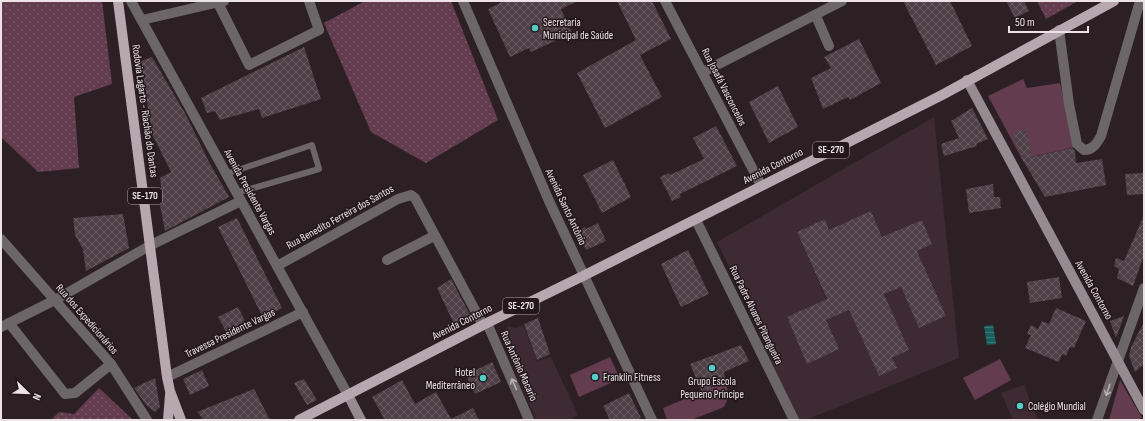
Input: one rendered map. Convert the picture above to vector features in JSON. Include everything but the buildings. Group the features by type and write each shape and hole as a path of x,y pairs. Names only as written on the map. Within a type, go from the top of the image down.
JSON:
{"main road":[{"name":"Rodovia Lagarto - Riachão do Dantas","path":"118,1 170,391"},
{"name":"SE-270","path":"967,80 1114,1"},
{"name":"Avenida Contorno","path":"299,420 485,324 696,220 761,185 967,80 1144,410"},
{"path":"168,420 170,391"},
{"path":"170,391 181,420"},
{"path":"348,395 361,420"}],"street":[{"name":"Avenida Presidente Vargas","path":"131,1 348,395"},
{"path":"142,20 221,2 249,65 319,30 309,1"},
{"name":"Avenida Santo Antônio","path":"463,1 518,131 652,420"},
{"name":"Rua Josafá Vasconcelos","path":"665,1 761,185"},
{"path":"703,72 816,16 842,1"},
{"path":"1059,30 1069,104 1077,144 1084,150 1087,150 1093,147 1100,136 1140,1"},
{"path":"816,16 829,46"},
{"name":"Rua Benedito Ferreira dos Santos","path":"277,266 410,194 415,198 434,236 485,324"},
{"path":"111,364 75,393 65,394 5,325 55,300 239,197"},
{"name":"Rua Padre Alvares Pitangueira","path":"696,220 794,420"},
{"path":"387,260 434,236"},
{"name":"Rua dos Expedicionários","path":"1,239 111,364 147,420"},
{"path":"1098,420 1144,288"},
{"name":"Travessa Presidente Vargas","path":"167,377 303,312"},
{"name":"Rua Antônio Macario","path":"485,324 529,420"}],"lane":[{"path":"226,174 312,145 319,169 239,197"}],"shaded area":[{"path":"1,1 102,1 112,84 74,97 79,168 38,172 1,137"},
{"path":"365,1 451,1 498,120 426,163 371,132 324,23"},
{"path":"1037,1 1078,1 1046,19"},
{"path":"1023,79 1027,88 1060,83 1075,147 1022,159 988,96"},
{"path":"934,117 959,358 806,420 797,420 743,295 717,242","holes":["871,211 897,270 907,260 919,255 946,316 919,328 901,287 884,294 909,350 892,358 896,368 879,376 849,310 826,320 838,349 807,363 787,317 837,295 826,299 797,232 825,219 855,288","922,220 932,244 899,258 889,234"]},
{"path":"523,325 537,361 551,357 578,415 568,420 536,420 501,337 508,326 516,328"},
{"name":"Franklin Fitness","path":"610,357 620,379 579,397 570,375"},
{"path":"1000,359 1011,380 975,400 963,378"},
{"path":"725,379 729,396 724,407 691,420 667,420 663,408 702,392"},
{"path":"1120,380 1142,418 1137,420 1109,420"},
{"name":"Colégio Mundial","path":"1024,385 1038,420 1013,420 1001,393"},
{"path":"99,388 133,420 51,420 59,412 74,414"}],"water":[{"path":"993,325 996,344 987,345 984,326"}],"place":[{"name":"Secretaria Municipal de Saúde","path":"535,28"},
{"name":"Grupo Escola Pequeno Príncipe","path":"712,368"},
{"name":"Franklin Fitness","path":"595,377"},
{"name":"Hotel Mediterrâneo","path":"483,378"},
{"name":"Colégio Mundial","path":"1020,406"}]}
